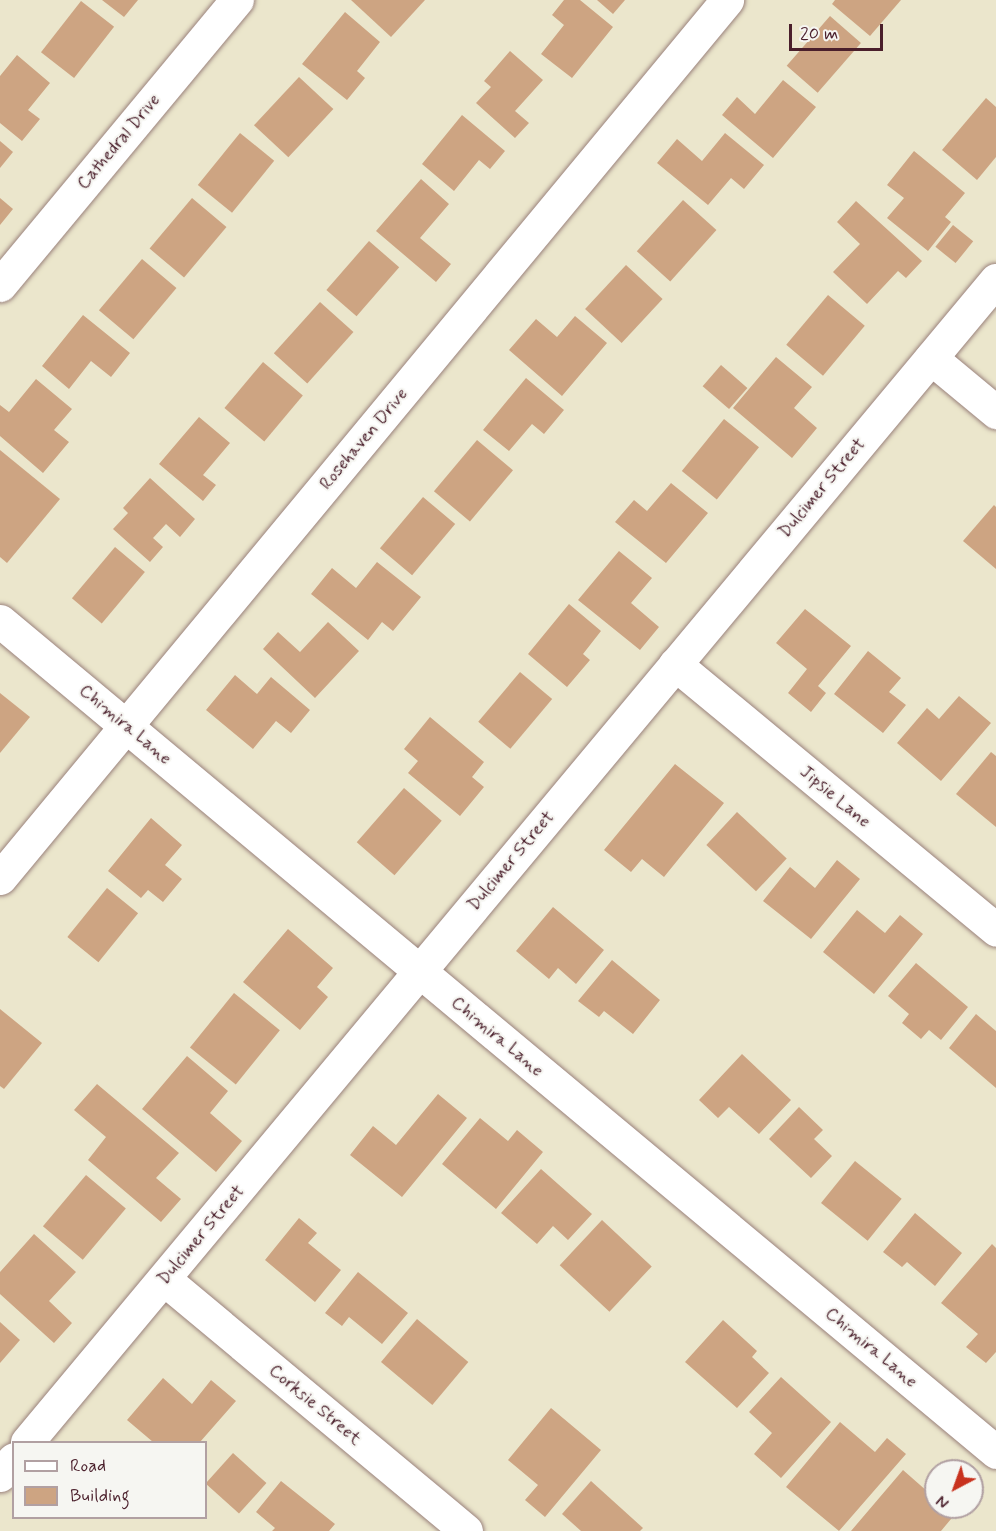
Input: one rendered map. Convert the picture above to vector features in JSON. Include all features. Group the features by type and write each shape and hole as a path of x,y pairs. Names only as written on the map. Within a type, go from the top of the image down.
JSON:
{"street":[{"name":"Cathedral Drive","path":"0,285 237,0"},
{"name":"Rosehaven Drive","path":"0,878 727,0"},
{"name":"Dulcimer Street","path":"29,1441 996,280"},
{"path":"931,358 996,412"},
{"name":"Chimira Lane","path":"0,621 996,1452"},
{"name":"Jipsie Lane","path":"675,664 996,930"},
{"name":"Corksie Street","path":"164,1279 466,1531"},
{"path":"0,1475 12,1461"}],"building":[{"path":"102,0 138,0 124,17"},
{"path":"351,0 425,0 391,37"},
{"path":"564,0 580,0 613,27 572,78 541,54 564,25 552,15"},
{"path":"597,0 625,0 613,14"},
{"path":"835,0 901,0 870,36 832,4"},
{"path":"81,1 114,27 74,78 41,52"},
{"path":"345,12 380,42 357,71 365,78 347,100 302,64"},
{"path":"830,16 861,43 818,93 787,66"},
{"path":"510,51 543,80 515,111 529,123 515,138 476,103 491,87 484,81"},
{"path":"17,55 50,83 28,110 40,119 22,141 0,123 0,76"},
{"path":"299,77 333,109 288,157 254,125"},
{"path":"783,80 816,107 773,158 722,115 737,97 755,114"},
{"path":"986,98 996,107 996,157 977,180 942,150"},
{"path":"462,115 505,151 490,169 479,160 454,191 422,164"},
{"path":"240,133 274,161 232,213 198,185"},
{"path":"725,133 764,165 744,189 731,178 708,205 657,163 677,139 702,161"},
{"path":"0,141 13,152 0,168"},
{"path":"914,151 965,193 945,217 951,222 928,251 887,218 904,198 887,185"},
{"path":"421,179 449,204 420,238 451,264 436,282 376,231"},
{"path":"0,198 13,209 0,225"},
{"path":"192,198 226,227 184,277 150,249"},
{"path":"683,200 716,230 670,281 637,251"},
{"path":"856,201 922,261 906,278 898,271 867,304 833,272 860,244 837,222"},
{"path":"953,225 973,241 956,263 935,247"},
{"path":"369,241 399,267 357,316 326,290"},
{"path":"142,259 176,288 133,339 99,310"},
{"path":"626,265 663,299 622,343 585,309"},
{"path":"828,295 865,326 823,376 786,345"},
{"path":"320,302 353,332 307,383 274,353"},
{"path":"83,315 130,353 111,377 91,361 69,389 42,366"},
{"path":"575,316 607,343 562,396 509,350 536,319 557,337"},
{"path":"776,357 812,387 794,408 817,428 792,458 733,408"},
{"path":"263,362 303,395 264,441 224,408"},
{"path":"721,365 747,388 729,409 703,386"},
{"path":"526,378 564,410 544,434 532,424 509,451 483,430"},
{"path":"36,379 72,409 54,430 69,442 43,473 0,436 0,405 9,412"},
{"path":"199,417 230,443 203,475 216,485 203,501 159,464"},
{"path":"724,419 759,447 717,499 682,471"},
{"path":"477,440 513,470 470,522 434,491"},
{"path":"0,450 60,499 7,563 0,557"},
{"path":"150,478 195,519 180,537 166,524 153,538 163,547 150,562 113,529 128,513 123,508"},
{"path":"671,483 708,513 666,563 615,522 634,500 647,511"},
{"path":"423,497 455,524 412,575 380,548"},
{"path":"994,505 996,507 996,569 963,541"},
{"path":"115,547 145,572 102,623 72,598"},
{"path":"619,551 652,578 631,603 659,627 640,650 578,600"},
{"path":"377,562 421,597 393,631 382,622 368,640 311,594 332,568 356,588"},
{"path":"569,604 601,631 583,654 590,660 567,687 528,654"},
{"path":"805,609 851,646 818,686 826,693 811,712 788,693 807,669 776,643"},
{"path":"328,622 359,651 315,698 263,649 278,632 300,652"},
{"path":"868,651 901,678 889,692 906,705 883,733 834,694"},
{"path":"520,672 552,699 510,749 478,722"},
{"path":"235,675 257,694 271,677 310,710 291,733 276,721 253,749 206,710"},
{"path":"0,693 30,717 0,753"},
{"path":"959,696 991,723 941,781 897,743 927,708 939,719"},
{"path":"430,717 484,762 472,777 484,787 460,816 408,773 418,761 404,749"},
{"path":"991,752 996,756 996,827 956,794"},
{"path":"675,764 724,803 664,877 642,859 631,872 604,850"},
{"path":"404,788 442,821 394,875 357,842"},
{"path":"737,812 787,858 756,891 706,845"},
{"path":"151,818 182,845 165,865 182,879 163,902 148,890 141,898 108,871"},
{"path":"837,860 860,879 811,939 763,901 790,867 815,888"},
{"path":"107,888 138,913 98,962 67,937"},
{"path":"553,907 604,950 576,984 558,968 549,979 516,951"},
{"path":"857,910 885,933 900,915 923,934 874,994 823,952"},
{"path":"288,929 333,968 317,987 328,997 300,1030 243,982"},
{"path":"612,960 660,1000 633,1034 604,1011 599,1017 578,1001"},
{"path":"916,963 968,1007 941,1040 929,1030 921,1039 902,1023 909,1014 888,996"},
{"path":"234,993 280,1030 236,1085 190,1047"},
{"path":"0,1009 42,1043 4,1089 0,1086"},
{"path":"976,1014 996,1031 996,1088 949,1048"},
{"path":"742,1054 791,1100 759,1134 729,1107 718,1118 699,1100"},
{"path":"187,1056 228,1091 210,1113 242,1141 216,1172 142,1109"},
{"path":"97,1084 179,1153 156,1178 181,1199 161,1222 88,1160 106,1137 74,1110"},
{"path":"438,1094 467,1118 402,1197 350,1155 373,1126 396,1145"},
{"path":"799,1107 823,1130 814,1139 832,1156 811,1178 769,1139"},
{"path":"480,1118 508,1141 517,1130 543,1152 496,1209 442,1164"},
{"path":"855,1161 902,1199 868,1241 821,1203"},
{"path":"541,1169 592,1214 568,1240 553,1226 537,1244 501,1213"},
{"path":"86,1175 126,1208 83,1260 43,1226"},
{"path":"915,1213 962,1253 935,1286 907,1262 902,1267 883,1252"},
{"path":"299,1218 317,1233 308,1243 341,1270 315,1302 265,1260"},
{"path":"602,1220 652,1266 609,1312 560,1265"},
{"path":"34,1234 76,1272 49,1301 72,1323 54,1343 0,1294 0,1272"},
{"path":"992,1244 996,1248 996,1352 986,1363 966,1347 978,1334 941,1303"},
{"path":"358,1272 408,1313 382,1344 349,1317 342,1326 325,1313"},
{"path":"417,1319 468,1362 432,1405 381,1362"},
{"path":"723,1320 757,1351 752,1357 769,1373 737,1408 685,1362"},
{"path":"0,1322 20,1340 0,1363"},
{"path":"781,1377 831,1422 781,1478 754,1454 772,1433 749,1412"},
{"path":"163,1378 192,1404 211,1380 236,1401 201,1441 152,1441 127,1420"},
{"path":"551,1408 601,1450 545,1517 525,1500 538,1485 508,1460"},
{"path":"840,1422 875,1452 887,1438 906,1454 839,1531 786,1487"},
{"path":"233,1453 266,1483 239,1514 207,1485 207,1482"},
{"path":"903,1470 924,1488 924,1519 951,1519 941,1531 851,1531"},
{"path":"281,1481 335,1524 329,1531 272,1531 275,1528 256,1512"},
{"path":"591,1481 643,1528 640,1531 581,1531 562,1514"}]}
